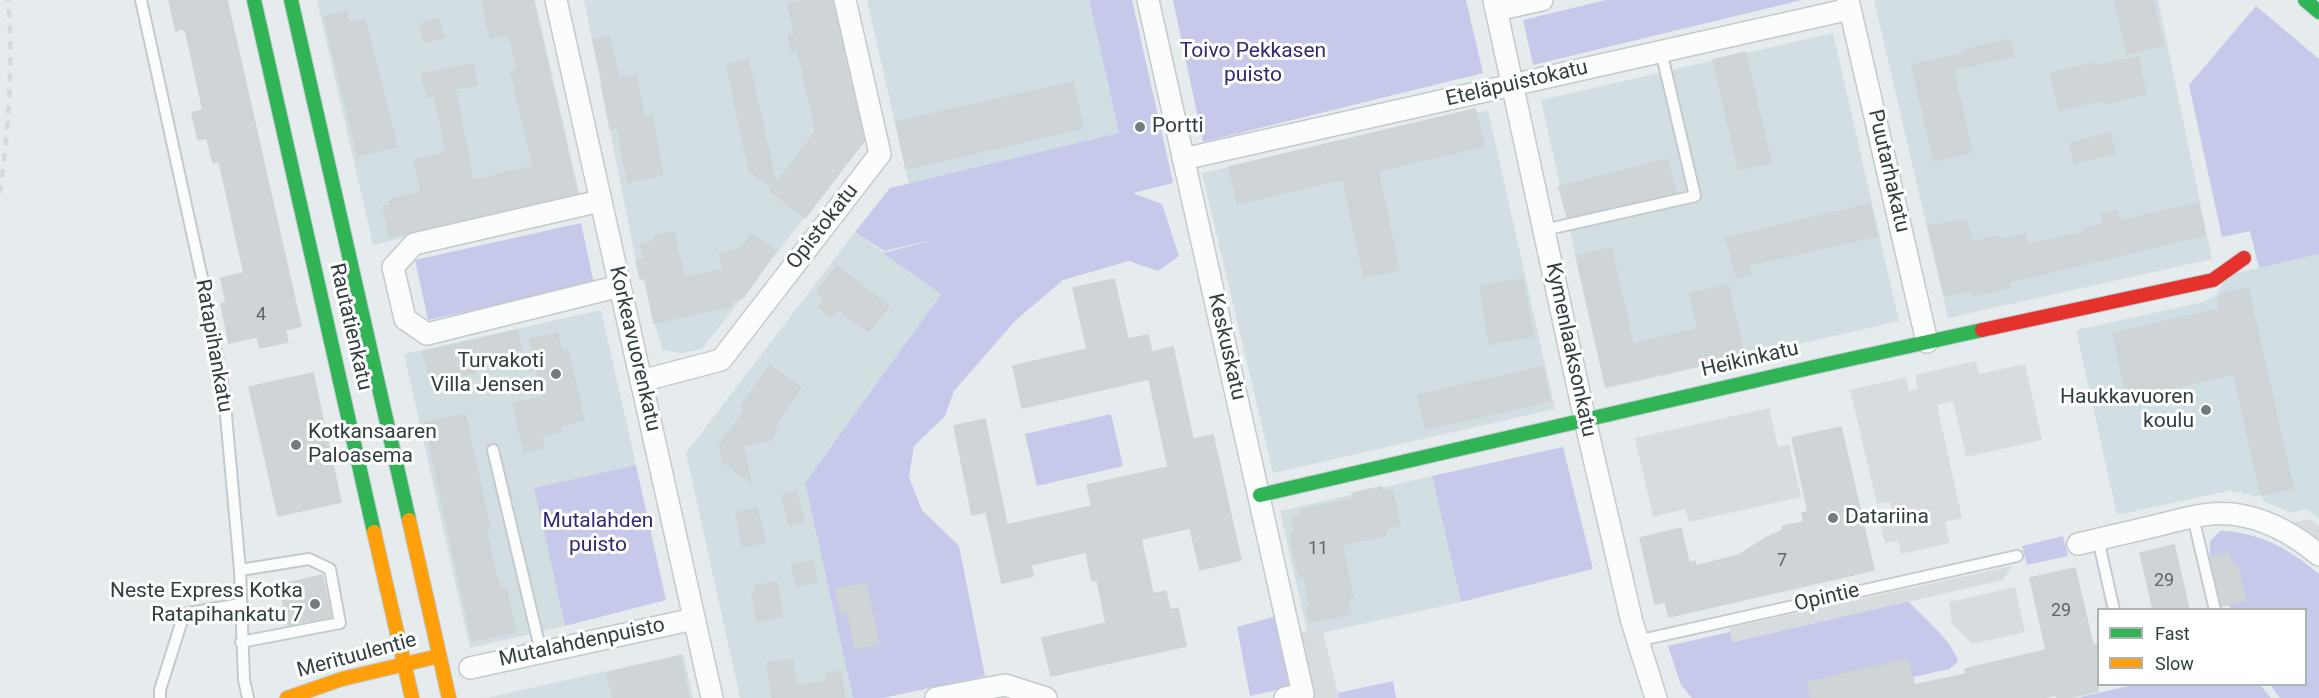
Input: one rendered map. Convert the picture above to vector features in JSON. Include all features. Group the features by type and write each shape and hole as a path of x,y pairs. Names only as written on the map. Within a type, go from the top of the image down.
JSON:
{"main road":[{"name":"Rautatienkatu","path":"254,0 404,664 408,697"},
{"name":"Rautatienkatu","path":"291,0 448,693"},
{"path":"2306,0 2319,12"},
{"name":"Heikinkatu","path":"1260,495 1927,342 2213,280 2244,258"},
{"name":"Merituulentie","path":"287,698 301,691 439,656"},
{"path":"408,697 448,693"}],"street":[{"name":"Korkeavuorenkatu","path":"556,0 712,698"},
{"name":"Opistokatu","path":"641,381 721,360 880,154 845,0"},
{"name":"Keskuskatu","path":"1148,0 1260,495 1294,696"},
{"path":"1495,5 1542,0"},
{"name":"Eteläpuistokatu","path":"1183,159 1512,86 1849,4"},
{"name":"Puutarhakatu","path":"1849,4 1927,342"},
{"name":"Kymenlaaksonkatu","path":"1495,5 1585,420 1637,641 1656,698"},
{"path":"600,201 414,244 393,267 405,319 427,334 620,286"},
{"path":"2088,542 2216,513 2250,517 2288,532 2319,555"},
{"name":"Mutalahdenpuisto","path":"470,668 694,619"},
{"path":"936,698 1005,685 1046,698"}],"lane":[{"name":"Ratapihankatu","path":"141,0 202,278 224,393 240,570 241,642 248,698"},
{"path":"1544,230 1695,196 1661,51"},
{"path":"493,450 541,652"},
{"path":"2193,517 2215,608"},
{"path":"2088,542 2114,608"},
{"name":"Opintie","path":"1637,641 2017,556"},
{"path":"240,570 309,559 330,569 340,623 241,642"},
{"path":"160,698 160,690 184,614 240,604"}],"shaded area":[{"path":"317,0 535,0 580,197 373,245"},
{"path":"584,0 832,0 864,141 702,349 683,353 663,350 654,323 645,280 640,278 636,261"},
{"path":"867,0 1089,0 1119,134 909,185"},
{"path":"1874,0 2158,0 2212,259 1948,318"},
{"path":"1833,33 1899,321 1605,389 1541,100"},
{"path":"1488,110 1555,409 1273,473 1202,173"},
{"path":"855,232 941,294 805,483 853,698 740,698 686,453"},
{"name":"Haukkavuoren koulu","path":"2319,254 2319,519 2307,509 2291,513 2263,501 2262,495 2252,497 2251,493 2242,495 2241,491 2233,493 2232,490 2117,515 2076,330 2203,302 2216,295 2228,275"},
{"path":"601,310 636,465 534,488 565,626 470,648 404,354"},
{"path":"1976,361 1979,374 2025,364 2042,440 1966,457 1953,401 1937,405 1962,518 1945,522 1950,543 1901,554 1898,541 1885,543 1880,523 1894,520 1890,502 1877,504 1850,390 1906,377 1909,391 1918,389 1915,375"},
{"path":"1769,408 1778,447 1789,444 1801,497 1689,522 1685,509 1653,517 1635,438"},
{"path":"1432,476 1461,602 1308,636 1280,511"},
{"path":"2310,519 2319,526 2319,546 2290,523"},
{"path":"2012,566 2003,580 1732,642 1729,628"},
{"path":"2015,587 2025,632 1972,644 1952,624 1949,602"},
{"path":"1322,627 1339,698 1285,698 1302,694 1290,635"},
{"path":"683,654 693,698 486,698"}],"green space":[{"path":"1089,0 1132,0 1173,183 1133,193 1162,204 1179,256 1158,271 1129,261 1063,280 1015,321 954,391 945,416 914,446 909,477 922,510 959,546 985,676 883,698 853,698 805,483 941,294 883,253 941,238 884,251 855,232 890,188 1119,133"},
{"name":"Toivo Pekkasen puisto","path":"1173,0 1466,0 1483,73 1203,142"},
{"path":"1606,0 1802,0 1533,65 1523,20"},
{"path":"2256,6 2319,59 2319,254 2259,268 2250,231 2222,237 2189,85"},
{"path":"581,223 594,284 428,320 415,260"},
{"path":"1111,414 1123,466 1037,486 1025,434"},
{"path":"1563,447 1593,569 1461,602 1432,476"},
{"name":"Mutalahden puisto","path":"636,465 666,600 565,626 534,488"},
{"path":"2220,531 2261,538 2285,550 2319,574 2319,698 2280,698 2271,686 2307,686 2307,608 2230,608 2229,605 2246,601 2237,564 2232,565 2229,553 2210,557 2210,541"},
{"path":"2063,536 2068,556 2027,565 2022,546"},
{"path":"1908,601 1937,630 1955,654 1958,662 1949,669 1821,698 1692,698 1681,685 1668,646 1730,632 1733,642"},
{"path":"1277,616 1294,686 1250,696 1237,627"},
{"path":"1393,681 1396,698 1339,698 1338,693"},
{"path":"2129,686 2261,686 2271,698 2076,698"}],"building":[{"path":"169,0 227,0 301,326 285,330 288,342 260,348 257,337 229,343 221,304 226,303 221,278 244,273 219,161 213,163 207,138 198,140 192,113 203,110 185,28 176,31"},
{"path":"482,0 533,0 577,193 390,237 383,207 391,205 390,200 421,192 414,160 446,153 435,96 427,98 422,74 473,64 477,85 455,89 473,181 533,166 511,72 518,70 509,34 490,38"},
{"path":"807,0 832,0 864,141 805,218 770,191 773,188 749,171 727,65 748,59 776,184 816,131 798,51 792,52 788,36 795,35 788,4"},
{"path":"2115,0 2153,0 2163,45 2127,54"},
{"path":"346,11 349,23 365,19 397,146 358,156 324,17"},
{"path":"439,19 443,38 424,42 420,24"},
{"path":"609,36 619,79 636,75 644,117 652,116 663,175 628,182 617,127 610,129 601,82 603,82 593,40"},
{"path":"2009,39 2014,56 1953,70 1972,152 1934,161 1912,65 1962,54 1962,51"},
{"path":"1745,52 1771,162 1739,170 1713,60"},
{"path":"2138,57 2146,94 2103,104 2102,100 2059,110 2050,73"},
{"path":"1073,82 1083,128 906,169 896,122"},
{"path":"1475,109 1484,146 1378,171 1399,270 1364,277 1343,179 1238,204 1229,167"},
{"path":"2110,133 2115,153 2075,163 2070,143"},
{"path":"1667,159 1676,193 1567,217 1559,187"},
{"path":"2198,203 2205,235 2009,282 2010,287 1972,296 1971,290 1945,296 1928,226 1966,220 1972,242 1998,236 1999,240 2025,234 2027,245 2085,232 2084,229 2104,224 2101,214 2117,211 2119,221"},
{"path":"1870,204 1877,236 1749,265 1751,275 1737,278 1726,238"},
{"path":"674,232 684,278 723,269 719,254 741,248 752,234 776,251 743,298 731,301 732,306 654,323 645,280 640,278 636,261 644,259 641,245 655,241 654,236"},
{"path":"1611,248 1633,344 1698,329 1690,294 1728,285 1744,356 1606,386 1576,256"},
{"path":"837,266 889,306 868,332 838,309 832,317 819,307 825,300 816,293"},
{"path":"1114,279 1128,339 1148,335 1152,352 1173,347 1193,439 1213,435 1241,560 1200,570 1190,528 1141,539 1153,594 1166,591 1170,610 1178,608 1186,646 1051,676 1042,638 1106,623 1097,580 1092,581 1086,552 1031,565 1033,576 1002,583 986,512 972,515 954,426 985,419 1007,525 1092,506 1087,485 1168,467 1149,379 1022,408 1013,366 1087,349 1073,288"},
{"path":"1523,279 1533,336 1489,344 1480,286"},
{"path":"2248,288 2293,488 2261,495 2234,374 2127,398 2113,333 2219,309 2217,298 2225,293"},
{"path":"517,330 522,350 487,358 488,362 474,365 476,373 460,377 459,371 429,378 423,352"},
{"name":"Turvakoti Villa Jensen","path":"557,333 562,351 568,350 584,420 560,426 561,432 541,436 544,448 524,452 513,404 543,397 530,339"},
{"path":"770,365 801,388 773,428 777,430 771,440 743,446 751,482 723,462 719,446 745,410 741,406"},
{"path":"1543,367 1550,401 1426,429 1418,395"},
{"name":"Kotkansaaren Paloasema","path":"313,373 341,502 278,516 249,387"},
{"path":"465,414 490,529 486,530 497,580 499,580 501,589 506,588 516,632 472,641 425,423"},
{"name":"Datariina","path":"1841,427 1874,570 1669,617 1665,602 1655,604 1640,538 1681,528 1689,563 1695,561 1696,566 1739,555 1783,530 1783,526 1804,522 1802,513 1808,512 1792,438"},
{"path":"1381,487 1382,492 1392,490 1400,526 1384,529 1386,535 1342,545 1353,597 1348,598 1351,614 1310,622 1307,608 1310,607 1304,576 1299,577 1290,535 1296,533 1292,518 1302,516 1301,510 1354,499 1352,493"},
{"path":"796,491 804,521 789,525 782,495"},
{"path":"757,508 765,542 743,547 736,513"},
{"path":"2174,545 2189,608 2153,608 2140,553"},
{"path":"2229,553 2232,565 2237,564 2246,601 2222,606 2210,557"},
{"path":"813,561 817,582 796,586 792,565"},
{"path":"2075,568 2093,645 2097,644 2098,691 2069,698 2057,698 2056,695 2042,698 1811,698 1807,682 1908,659 1914,685 1966,674 1965,669 2046,650 2030,578"},
{"path":"322,575 331,617 288,625 279,585"},
{"path":"777,582 783,616 757,621 752,594 756,593 755,586"},
{"path":"866,583 879,644 855,649 848,613 841,614 836,589"},
{"path":"680,656 689,698 613,698 607,673"},
{"path":"792,659 796,686 827,681 826,674 840,671 845,698 772,698 767,663"}],"railway":[{"path":"0,193 9,96 8,0"}],"traffic: fast":[{"path":"254,0 374,532"},
{"path":"291,0 409,520"},
{"path":"2305,0 2319,12"},
{"path":"1260,495 1982,330"}],"traffic: slow":[{"path":"409,520 449,698"},
{"path":"374,532 412,698"},
{"path":"287,698 342,679 439,656"}],"traffic: jam":[{"path":"1982,330 2213,280 2244,258"}],"place":[{"name":"Portti","path":"1140,127"},
{"name":"Turvakoti Villa Jensen","path":"556,374"},
{"name":"Haukkavuoren koulu","path":"2206,410"},
{"name":"Kotkansaaren Paloasema","path":"296,445"},
{"name":"Datariina","path":"1833,518"},
{"name":"Neste Express Kotka Ratapihankatu 7","path":"315,604"}]}
